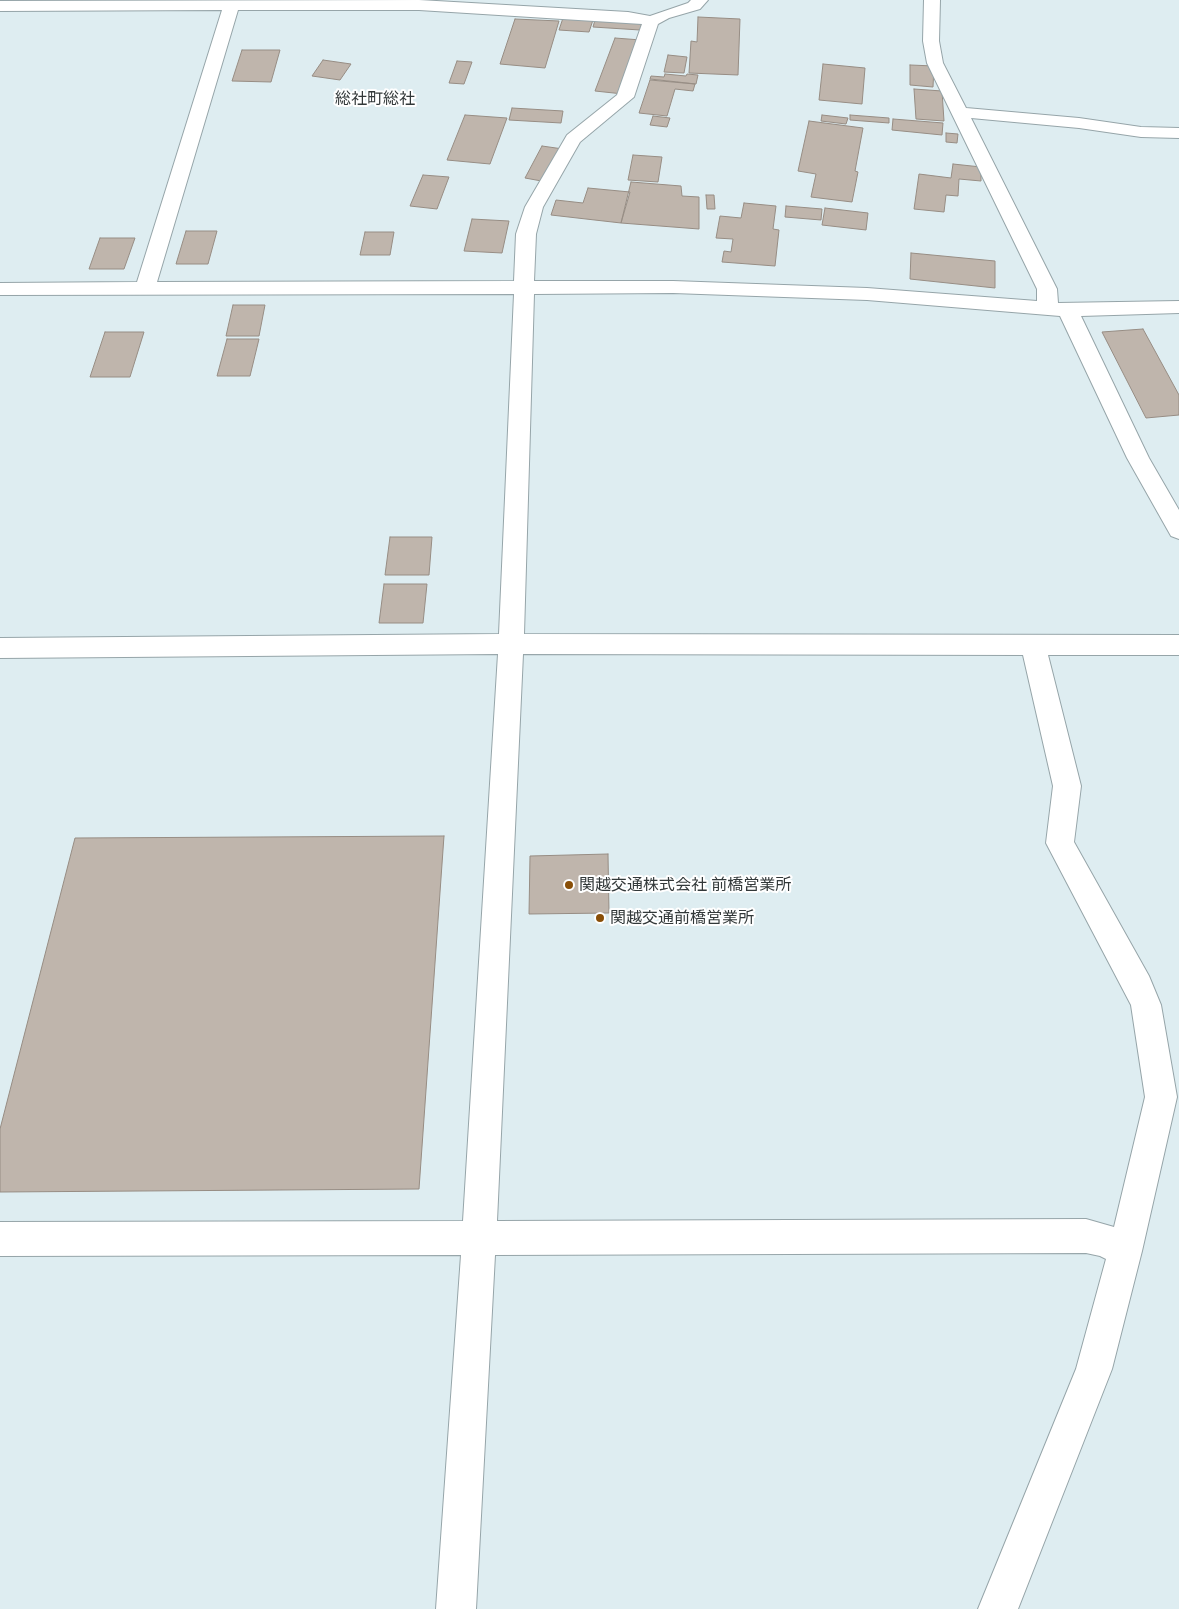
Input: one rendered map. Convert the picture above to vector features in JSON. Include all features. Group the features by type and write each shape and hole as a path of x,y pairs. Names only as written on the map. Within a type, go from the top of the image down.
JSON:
{"street":[{"path":"456,1609 479,1237 511,644 526,234 534,207 573,140 625,98 647,28 652,21 663,14 694,6 700,0"},
{"path":"932,0 932,53 941,78 1047,289 1059,310 1073,324 1138,458 1179,530"},
{"path":"0,24 7,4 232,5 420,2 628,17 652,21"},
{"path":"145,288 232,5"},
{"path":"959,114 971,113 1060,121 1141,132 1179,133"},
{"path":"0,288 674,287 805,291 1059,310 1179,307"},
{"path":"0,648 511,644 1179,645"},
{"path":"998,1609 1094,1369 1125,1251 1160,1097 1146,1005 1138,986 1060,843 1064,820 1066,786 1033,645"},
{"path":"0,1239 1086,1236 1105,1240 1125,1251"}],"building":[{"path":"698,17 740,19 738,75 689,73 691,41 697,42"},
{"path":"563,18 593,20 589,32 559,30"},
{"path":"515,19 559,21 545,68 500,64"},
{"path":"595,20 642,23 640,30 593,27"},
{"path":"615,38 641,40 623,94 595,91"},
{"path":"242,50 280,50 271,82 232,81"},
{"path":"668,55 687,57 684,73 664,72"},
{"path":"323,60 351,64 340,80 312,76"},
{"path":"457,61 472,62 464,84 449,83"},
{"path":"823,64 865,68 862,104 819,100"},
{"path":"910,65 934,66 933,87 910,85"},
{"path":"665,74 698,75 696,84 650,79 651,76 664,77"},
{"path":"650,80 695,84 693,91 675,89 667,116 639,113"},
{"path":"914,89 942,91 944,121 916,119"},
{"path":"512,108 563,111 561,123 509,120"},
{"path":"465,115 507,118 490,164 447,160"},
{"path":"822,115 848,118 846,124 821,121"},
{"path":"850,115 889,118 889,123 850,120"},
{"path":"653,116 670,118 667,127 650,125"},
{"path":"893,119 943,123 942,135 892,130"},
{"path":"809,121 863,128 855,171 858,172 852,202 811,197 816,174 798,171"},
{"path":"946,133 958,134 957,143 946,142"},
{"path":"542,146 563,149 547,182 525,178"},
{"path":"633,155 662,157 658,182 628,180"},
{"path":"953,164 981,167 981,181 959,179 958,196 946,195 944,212 914,209 919,174 951,178"},
{"path":"423,175 449,177 437,209 410,206"},
{"path":"631,182 681,186 682,196 699,197 699,229 621,223"},
{"path":"588,188 630,192 621,223 551,215 556,200 583,203"},
{"path":"706,195 714,195 715,209 707,209"},
{"path":"744,203 776,206 773,229 779,230 775,266 722,262 724,251 731,252 733,239 716,238 720,216 741,218"},
{"path":"786,206 822,209 821,220 785,217"},
{"path":"825,208 868,213 866,230 822,225"},
{"path":"472,219 509,221 502,253 464,251"},
{"path":"186,231 217,231 208,264 176,264"},
{"path":"365,232 394,232 390,255 360,255"},
{"path":"100,238 135,238 124,269 89,269"},
{"path":"911,253 995,261 995,288 910,279"},
{"path":"233,305 265,305 259,336 226,336"},
{"path":"1143,329 1179,395 1179,415 1146,418 1102,332"},
{"path":"105,332 144,332 130,377 90,377"},
{"path":"227,339 259,339 250,376 217,376"},
{"path":"390,537 432,537 429,575 385,575"},
{"path":"384,584 427,584 423,623 379,623"},
{"path":"444,836 419,1189 0,1192 0,1129 75,838"},
{"path":"608,854 609,913 529,914 530,856"}],"place":[{"name":"関越交通株式会社 前橋営業所","path":"569,885"},
{"name":"関越交通前橋営業所","path":"600,918"}],"district":[{"name":"総社町総社","path":"375,99"}]}
